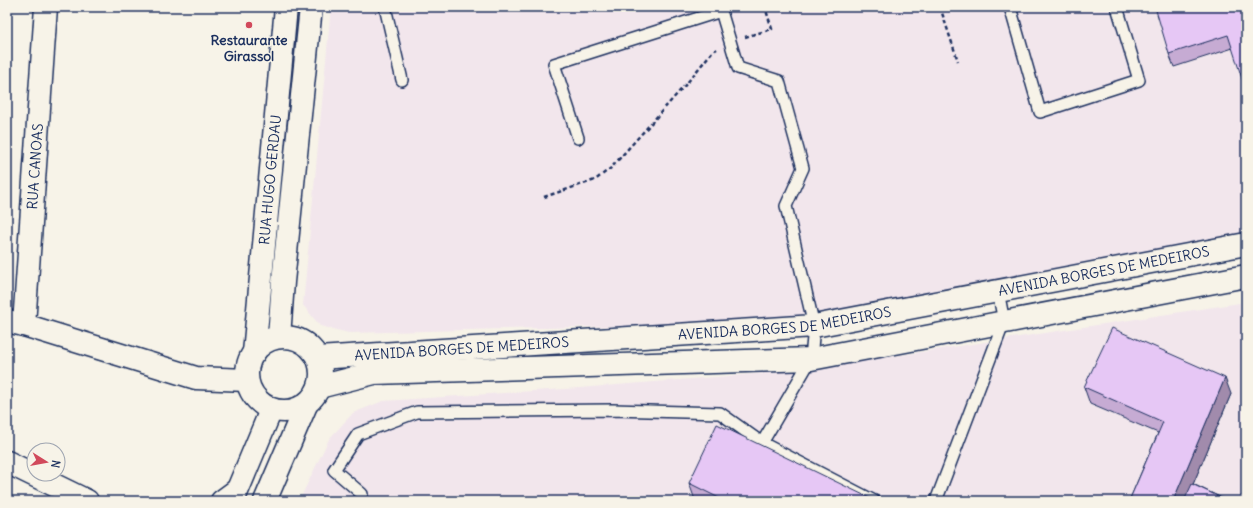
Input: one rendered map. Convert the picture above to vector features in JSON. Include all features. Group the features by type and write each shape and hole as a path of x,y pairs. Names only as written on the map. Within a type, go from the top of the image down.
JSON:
{"street":[{"name":"RUA CANOAS","path":"15,323 46,7"},
{"path":"285,16 310,17"},
{"name":"RUA HUGO GERDAU","path":"254,353 285,16"},
{"name":"RUA HUGO GERDAU","path":"279,337 283,282 310,17"},
{"path":"267,214 290,216"},
{"name":"AVENIDA BORGES DE MEDEIROS","path":"318,358 814,326 1246,244"},
{"name":"AVENIDA BORGES DE MEDEIROS","path":"319,387 374,373 811,359 1246,276"},
{"path":"15,323 196,378 247,380"},
{"path":"279,337 302,341 311,348 318,358 322,378 314,397 306,405 295,410 283,412 272,410 263,405 250,390 247,380 247,370 254,353 269,340 279,337"},
{"path":"272,410 235,491 268,493 306,405"},
{"path":"7,462 87,501"}],"lane":[{"path":"385,7 402,80"},
{"path":"1010,7 1040,112 1139,80 1117,7"},
{"path":"578,138 554,64 721,9 738,68 779,81 803,168 786,206 814,326 811,359 762,443"},
{"path":"936,501 1004,322 998,291"},
{"path":"362,494 334,470 358,434 417,412 613,410 720,413 762,443 874,501"}],"path":[{"path":"753,34 772,29 765,7"},
{"path":"940,7 958,61"},
{"path":"544,197 595,180 611,168 687,83 712,52 730,41"}],"shaded area":[{"path":"331,7 1246,7 1246,237 784,322 349,333 320,326 303,305"},
{"path":"1246,302 1246,501 299,501 329,439 353,413 383,401 579,388 804,370"}],"building":[{"path":"1155,7 1246,7 1246,91 1228,35 1169,54"},
{"path":"1112,328 1225,378 1173,501 1129,501 1163,422 1084,387"},
{"path":"717,424 876,501 725,501 689,483"},
{"path":"1192,484 1228,501 1184,501"},
{"path":"1246,489 1246,501 1241,501"}],"place":[{"name":"Restaurante Girassol","path":"249,25"}]}
